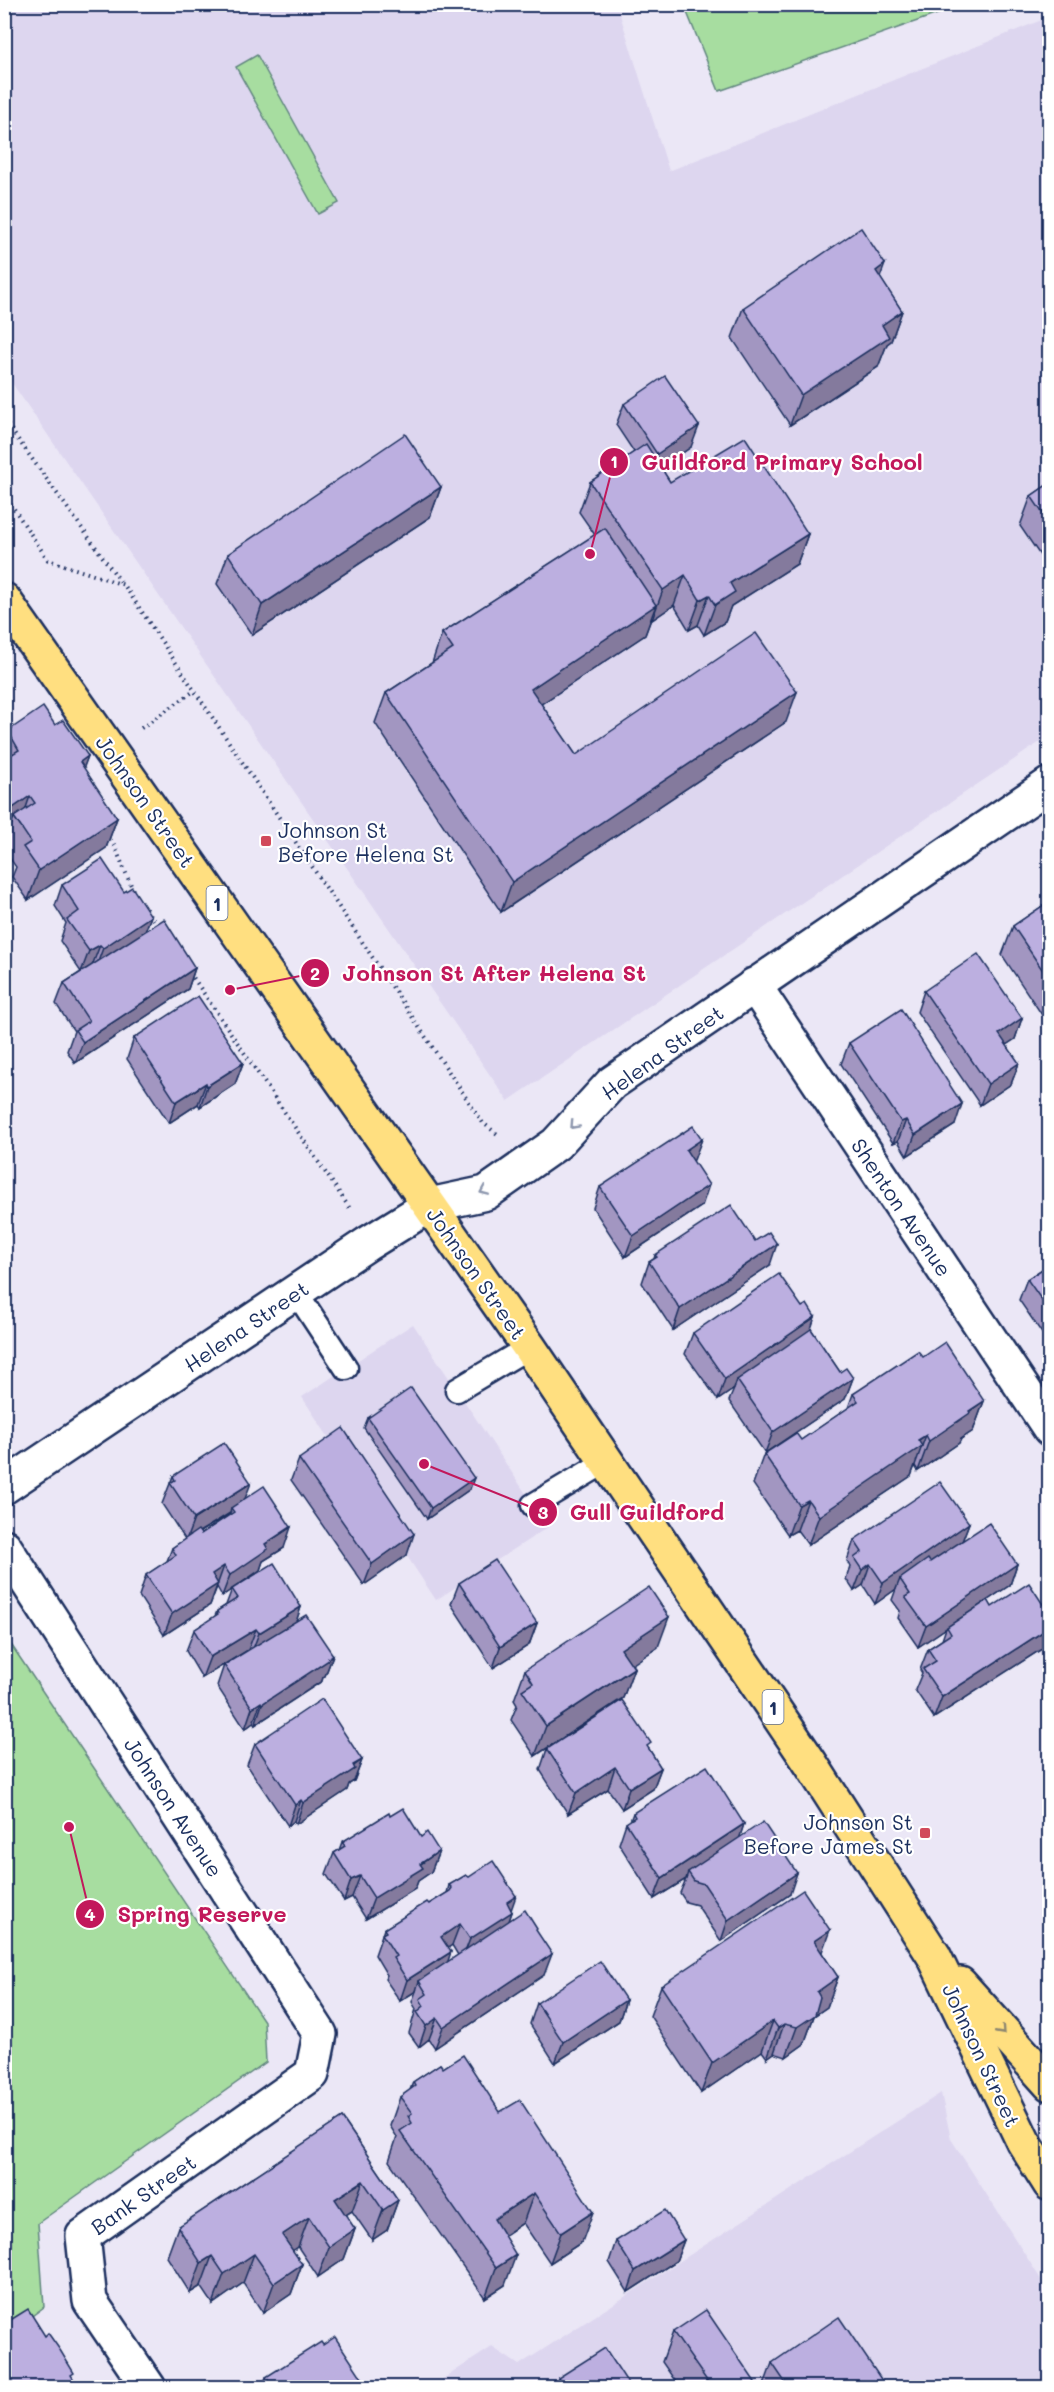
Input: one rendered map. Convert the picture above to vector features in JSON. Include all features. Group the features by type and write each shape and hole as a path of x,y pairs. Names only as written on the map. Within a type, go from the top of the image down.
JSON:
{"highway":[{"name":"Johnson Street","path":"4,600 529,1347 811,1764 934,1956 1023,2142 1050,2184"},
{"name":"Johnson Street","path":"934,1956 1050,2084"}],"street":[{"name":"Helena Street","path":"4,1487 368,1244 430,1206 486,1192 556,1144 612,1083 1050,784"},
{"name":"Shenton Avenue","path":"754,985 1050,1429"},
{"name":"Johnson Avenue","path":"4,1546 320,2034 312,2074"},
{"name":"Bank Street","path":"149,2388 90,2301 83,2236 312,2074"}],"lane":[{"path":"296,1292 346,1368"},
{"path":"457,1390 529,1347"},
{"path":"533,1505 607,1461"}],"path":[{"path":"4,420 124,585 483,1123 531,1161"},
{"path":"4,494 48,560 124,585"},
{"path":"102,826 115,847 136,895"},
{"path":"143,905 163,934"},
{"path":"183,964 352,1211 368,1244"}],"shaded area":[{"path":"4,5 617,5 669,171 1044,19 1049,22 1049,736 508,1101 5,373"},
{"path":"413,1324 548,1527 436,1600 302,1397"},
{"path":"941,2093 951,2139 1049,2292 1049,2387 429,2388 492,2347 519,2365"}],"green space":[{"path":"684,5 963,5 719,91"},
{"path":"257,55 339,203 318,214 236,67"},
{"path":"4,1634 264,2021 266,2062 38,2223 44,2307 5,2336"}],"building":[{"path":"861,228 885,264 876,271 902,311 882,325 889,337 801,395 743,308"},
{"path":"665,376 699,426 657,454 624,404"},
{"path":"405,434 441,487 262,605 228,554"},
{"path":"745,437 808,534 730,583 735,592 715,605 709,595 700,600 685,575 663,590 590,482 646,444 670,482"},
{"path":"1050,483 1050,524 1031,496"},
{"path":"605,528 656,605 531,689 576,755 756,633 797,692 512,882 386,693 453,649 442,633"},
{"path":"43,707 55,725 63,720 88,756 80,762 117,818 39,870 23,847 31,842 14,817 35,803 30,796 4,814 4,759 19,750 8,731"},
{"path":"102,859 124,892 132,887 151,916 103,948 100,945 89,951 67,920 79,911 62,885"},
{"path":"1050,901 1050,981 1013,926"},
{"path":"164,919 195,968 83,1042 75,1030 89,1021 64,983"},
{"path":"978,954 1022,1018 999,1034 1019,1063 988,1084 924,991"},
{"path":"198,996 243,1063 176,1102 134,1038"},
{"path":"901,1009 962,1104 915,1135 906,1120 901,1122 849,1043"},
{"path":"693,1126 702,1139 686,1150 709,1185 633,1236 600,1187"},
{"path":"731,1205 755,1241 769,1232 777,1244 680,1309 649,1262 657,1257 655,1255"},
{"path":"1050,1264 1050,1312 1027,1279"},
{"path":"779,1274 802,1307 807,1304 815,1317 725,1379 693,1333"},
{"path":"811,1329 840,1372 846,1368 853,1378 773,1432 737,1380"},
{"path":"945,1342 984,1401 929,1441 926,1435 918,1440 922,1446 819,1516 808,1500 799,1505 764,1454 796,1433 801,1440 858,1401 853,1394 918,1351 923,1357"},
{"path":"411,1388 474,1478 431,1508 368,1418"},
{"path":"343,1428 414,1534 372,1564 299,1459"},
{"path":"224,1443 251,1483 194,1519 170,1483 175,1480 173,1476"},
{"path":"940,1482 969,1523 883,1583 870,1564 862,1570 854,1558 862,1552 854,1540"},
{"path":"264,1486 291,1527 265,1544 268,1549 230,1575 224,1566 212,1574 218,1584 172,1614 146,1575 176,1555 172,1548 198,1530 201,1534 234,1512 231,1508"},
{"path":"989,1523 1017,1564 926,1626 905,1597 910,1594 900,1579 928,1559 930,1562"},
{"path":"495,1560 537,1623 500,1647 459,1583"},
{"path":"274,1563 301,1607 259,1633 256,1629 210,1657 194,1630 218,1614 217,1611 238,1598 232,1589"},
{"path":"1029,1583 1050,1615 1050,1627 942,1697 923,1669 936,1661 928,1649 951,1634 947,1627 988,1600 992,1607"},
{"path":"649,1587 669,1617 621,1649 634,1668 546,1726 522,1690 533,1683 525,1670"},
{"path":"306,1615 333,1655 328,1658 329,1660 262,1704 261,1702 252,1708 224,1665"},
{"path":"322,1699 362,1760 353,1765 355,1769 303,1803 301,1800 295,1805 255,1744"},
{"path":"622,1700 651,1743 647,1746 661,1768 629,1788 615,1767 576,1793 547,1749"},
{"path":"707,1766 744,1824 662,1878 626,1823 635,1817 633,1813"},
{"path":"403,1808 421,1837 427,1832 439,1851 420,1864 423,1868 374,1898 360,1876 351,1880 334,1853 345,1846 342,1842 389,1813 390,1816"},
{"path":"763,1822 797,1873 728,1920 704,1884 694,1881 688,1872"},
{"path":"493,1861 516,1896 507,1902 512,1912 470,1939 460,1924 441,1937 451,1952 407,1980 382,1934 386,1932 384,1929 427,1902 429,1904 450,1891 452,1888 449,1885 466,1875 469,1877"},
{"path":"803,1890 830,1930 814,1941 838,1977 817,1992 820,1997 815,2015 797,2027 784,2024 778,2028 773,2021 712,2063 661,1986"},
{"path":"525,1910 552,1954 443,2027 437,2018 426,2026 417,2012 424,2006 420,1999 427,1994 419,1981"},
{"path":"600,1961 626,2000 563,2042 537,2003"},
{"path":"463,2055 500,2112 520,2100 593,2212 561,2233 534,2193 494,2219 516,2255 496,2268 400,2131 412,2123 408,2116 412,2113 400,2097 415,2086 413,2082 440,2064 443,2068"},
{"path":"342,2118 398,2200 383,2210 363,2181 335,2199 355,2229 329,2247 309,2217 282,2235 302,2264 274,2283 254,2254 224,2274 212,2256 201,2263 178,2227"},
{"path":"665,2210 684,2240 635,2271 616,2241"},
{"path":"28,2309 45,2336 48,2333 60,2350 74,2373 71,2375 79,2388 4,2388 4,2324"},
{"path":"706,2310 759,2388 712,2388 673,2332"},
{"path":"839,2317 887,2388 789,2388 772,2363"},
{"path":"335,2337 366,2384 360,2388 273,2388 266,2377 321,2342 323,2345"},
{"path":"605,2348 631,2388 565,2388 558,2378"}],"place":[{"name":"Guildford Primary School","path":"590,554"},
{"name":"Johnson St Before Helena St","path":"266,841"},
{"name":"Johnson St After Helena St","path":"230,990"},
{"name":"Gull Guildford","path":"424,1464"},
{"name":"Spring Reserve","path":"69,1827"},
{"name":"Johnson St Before James St","path":"925,1833"}]}
